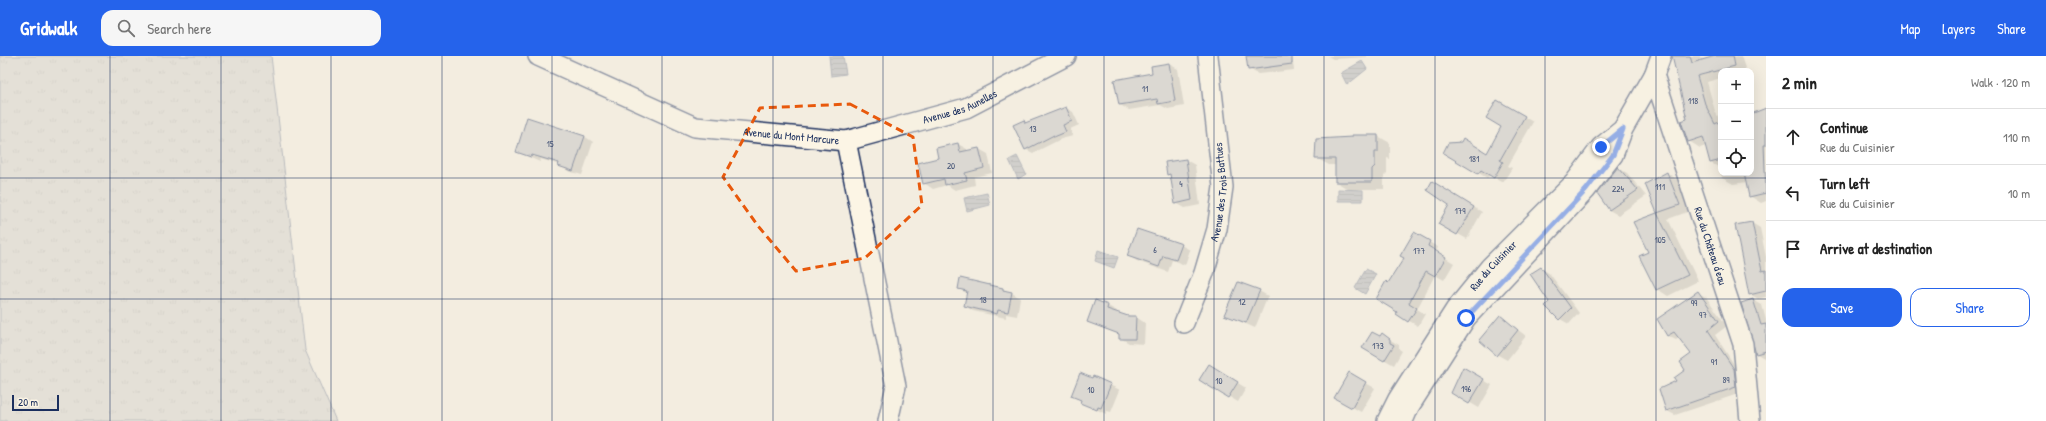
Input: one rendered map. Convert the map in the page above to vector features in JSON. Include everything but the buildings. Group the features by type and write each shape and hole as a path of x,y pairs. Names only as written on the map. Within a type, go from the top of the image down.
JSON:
{"street":[{"name":"Avenue du Mont Marcure","path":"538,56 695,127 846,141 896,386 888,421"},
{"name":"Avenue des Aunelles","path":"846,141 966,108 1066,56"},
{"name":"Avenue des Trois Battues","path":"1184,323 1204,273 1218,229 1223,187 1208,56"},
{"name":"Rue du Cuisinier","path":"1403,421 1409,407 1466,318 1586,190 1613,155 1623,129 1654,75 1661,56"},
{"name":"Rue du Château d'eau","path":"1654,75 1743,344 1750,421"},
{"name":"Rue du Cuisinier","path":"1387,421 1398,399 1455,310 1490,267 1574,183 1601,147 1623,129"}],"highlighted area":[{"path":"850,104 913,137 922,205 865,258 796,271 758,226 723,177 760,108"}],"green space":[{"path":"0,56 271,56 305,350 336,421 0,421"}],"shaded area":[{"path":"829,56 843,56 846,74 831,76"},
{"path":"1362,61 1367,69 1347,85 1341,73"},
{"path":"1017,156 1026,174 1018,179 1009,160"},
{"path":"1338,189 1363,190 1363,201 1338,201"},
{"path":"987,193 990,205 967,211 964,198"},
{"path":"1098,250 1118,257 1114,268 1095,261"},
{"path":"1366,269 1376,274 1365,294 1355,288"}],"route":[{"path":"1466,318 1586,190 1613,155 1623,129 1601,147"}]}
